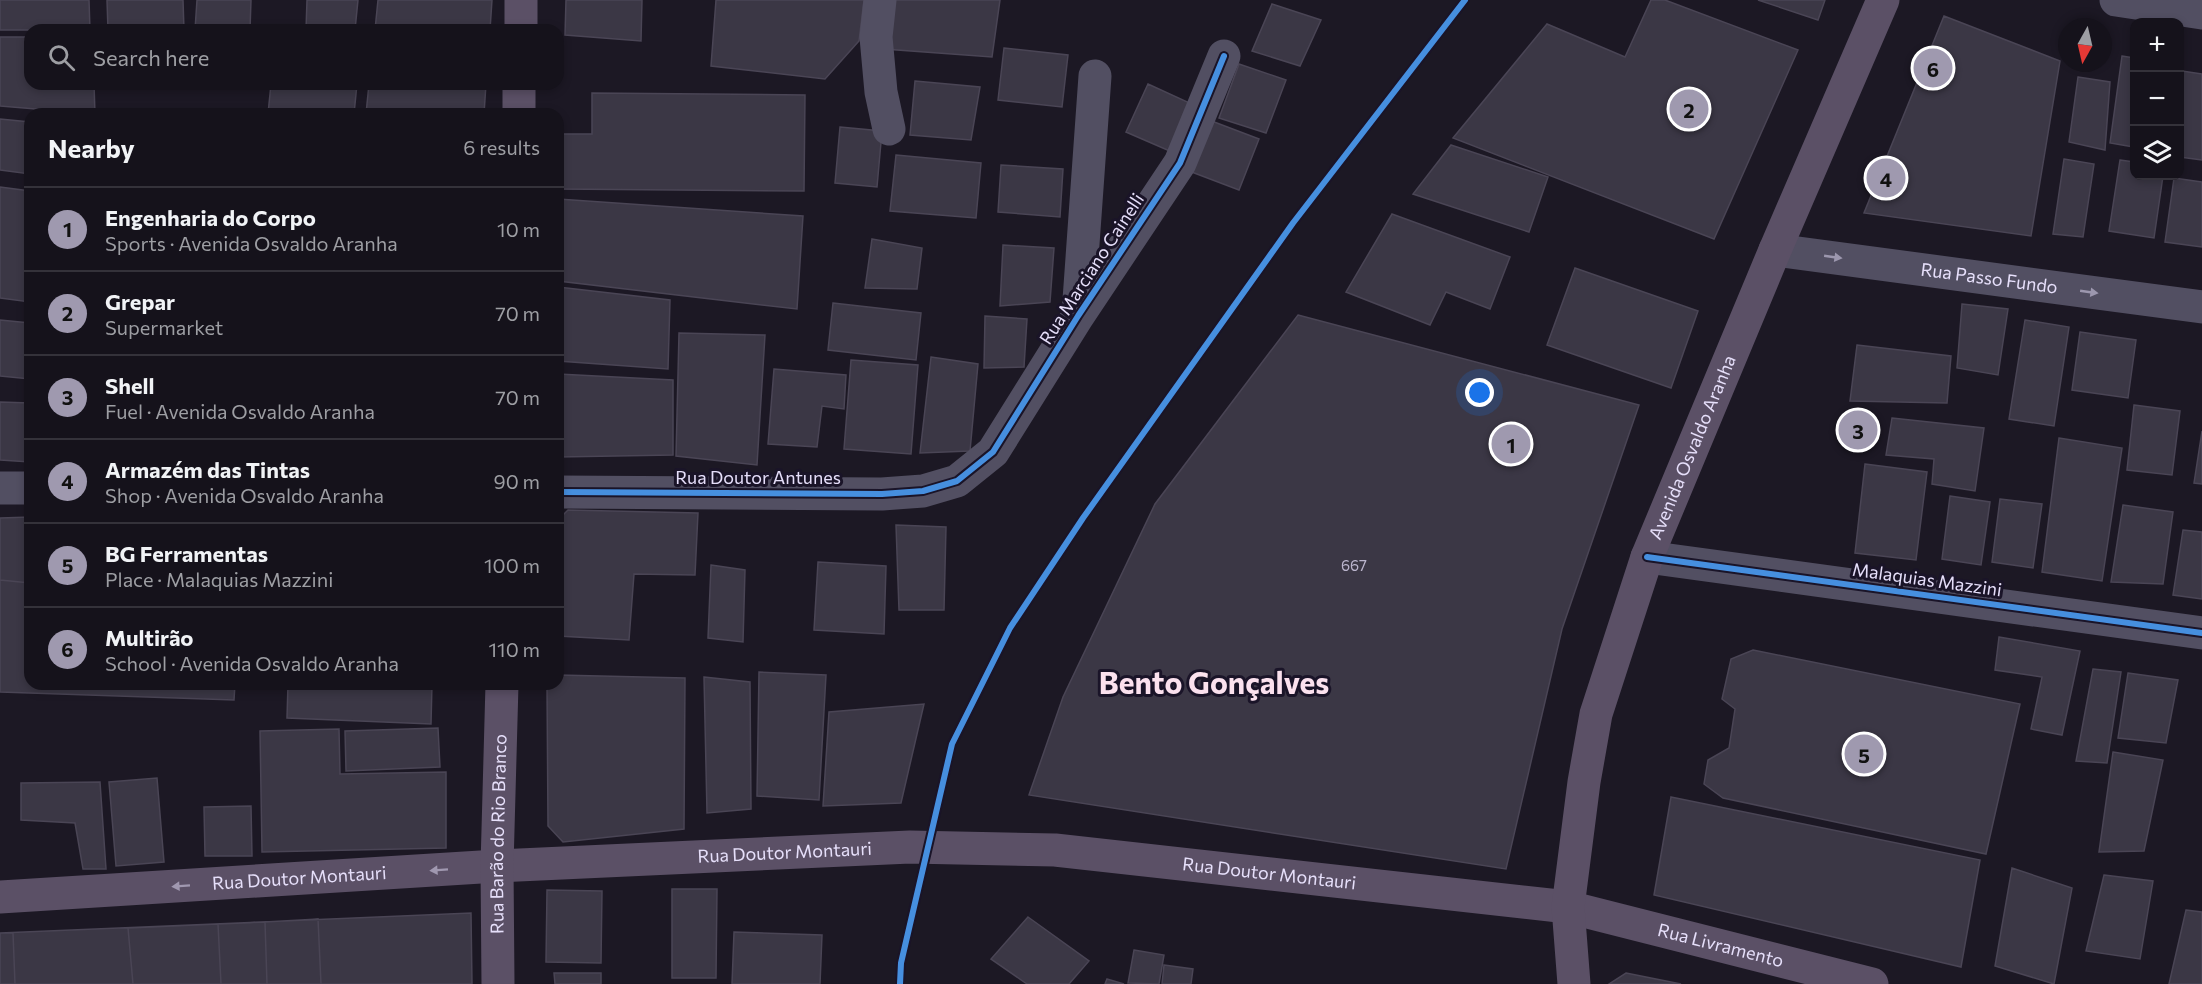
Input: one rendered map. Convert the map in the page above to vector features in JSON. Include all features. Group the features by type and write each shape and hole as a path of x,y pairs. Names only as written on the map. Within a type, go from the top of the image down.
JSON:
{"main road":[{"path":"521,0 521,24"},
{"name":"Avenida Osvaldo Aranha","path":"1574,984 1568,907 1584,782 1596,714 1647,557 1775,250 1883,0"},
{"path":"519,90 519,108"},
{"name":"Rua Barão do Rio Branco","path":"498,984 497,866 502,690"},
{"name":"Rua Doutor Montauri","path":"0,897 497,866 898,847 984,847 1055,850 1568,907"},
{"name":"Rua Livramento","path":"1568,907 1872,984"}],"street":[{"path":"880,0 876,37 881,92 889,129"},
{"path":"2116,0 2202,13"},
{"name":"Rua Marciano Cainelli","path":"957,481 993,452 1078,316 1180,163 1224,56"},
{"path":"1078,316 1095,76"},
{"name":"Rua Passo Fundo","path":"1775,250 2202,307"},
{"name":"Rua Doutor Antunes","path":"564,492 882,494 923,491 957,481"},
{"path":"0,488 24,488"},
{"name":"Malaquias Mazzini","path":"1647,557 2202,633"}],"building":[{"path":"0,0 89,0 90,24 24,24 24,30 0,30"},
{"path":"107,0 183,0 184,24 108,24"},
{"path":"197,0 251,0 250,24 195,24"},
{"path":"307,0 358,0 356,24 306,24"},
{"path":"378,0 492,0 490,24 376,24"},
{"path":"566,0 642,0 641,41 565,35"},
{"path":"716,0 864,0 859,41 825,79 711,66"},
{"path":"893,0 1000,0 992,57 884,49"},
{"path":"1651,0 1665,0 1798,50 1714,239 1453,138 1547,24 1625,57"},
{"path":"1758,0 1825,0 1818,20"},
{"path":"1272,4 1321,20 1300,66 1252,51"},
{"path":"1944,16 2058,60 2058,72 2031,236 1864,213"},
{"path":"0,37 24,37 24,90 94,90 95,108 0,106"},
{"path":"1004,48 1068,55 1062,107 998,100"},
{"path":"2122,56 2130,57 2130,146 2110,143"},
{"path":"1239,64 1286,80 1266,133 1219,118"},
{"path":"2184,71 2202,74 2202,160 2184,158"},
{"path":"2078,77 2110,82 2105,150 2069,142"},
{"path":"915,81 980,87 971,140 910,135"},
{"path":"1148,84 1194,105 1172,152 1126,132"},
{"path":"270,90 356,90 355,108 269,108"},
{"path":"368,90 486,90 484,108 367,108"},
{"path":"592,93 805,95 804,191 564,189 564,134 592,134"},
{"path":"0,119 24,121 24,173 0,170"},
{"path":"1209,120 1259,139 1239,190 1189,171"},
{"path":"840,127 882,131 877,187 835,183"},
{"path":"1451,145 1548,177 1529,232 1413,194"},
{"path":"896,155 981,163 976,218 890,211"},
{"path":"2064,159 2094,164 2083,237 2053,234"},
{"path":"2120,160 2130,161 2130,180 2162,180 2154,238 2109,231"},
{"path":"1001,165 1063,169 1060,217 998,212"},
{"path":"2174,180 2202,182 2202,247 2165,242"},
{"path":"0,187 24,190 24,301 0,298"},
{"path":"564,199 803,216 797,309 564,282"},
{"path":"1392,214 1510,257 1490,309 1446,292 1430,325 1346,292"},
{"path":"872,239 922,248 917,289 865,288"},
{"path":"1003,245 1054,248 1050,302 1000,306"},
{"path":"1575,268 1698,311 1671,388 1547,345"},
{"path":"564,288 670,300 668,369 564,361"},
{"path":"833,303 921,313 916,360 828,350"},
{"path":"1962,304 2008,309 1998,375 1957,368"},
{"path":"1298,315 1639,405 1562,629 1506,869 1029,795 1063,697 1155,504"},
{"path":"985,316 1027,319 1024,367 984,368"},
{"path":"0,320 24,322 24,378 0,376"},
{"path":"2025,320 2069,327 2054,426 2009,419"},
{"path":"2080,332 2136,340 2128,398 2072,390"},
{"path":"679,333 765,335 757,465 676,456"},
{"path":"1857,345 1951,356 1947,403 1850,401"},
{"path":"931,357 978,364 970,451 920,453"},
{"path":"851,360 918,365 911,454 844,449"},
{"path":"774,369 846,375 844,409 822,406 817,447 768,444"},
{"path":"564,374 673,380 673,455 564,457"},
{"path":"0,402 24,403 24,462 0,460"},
{"path":"2134,405 2180,411 2172,475 2127,470"},
{"path":"1892,418 1984,428 1975,491 1932,484 1934,459 1886,455"},
{"path":"2202,431 2202,484 2194,483"},
{"path":"2059,438 2122,448 2102,581 2042,572"},
{"path":"1865,464 1927,472 1916,560 1855,553"},
{"path":"1950,496 1990,502 1981,565 1942,559"},
{"path":"2000,499 2042,504 2033,568 1992,562"},
{"path":"2123,505 2173,512 2163,584 2111,582"},
{"path":"568,510 698,513 695,575 634,574 629,640 564,636 564,514"},
{"path":"24,517 24,582 0,580 0,518"},
{"path":"896,525 946,527 944,610 899,610"},
{"path":"2183,530 2202,532 2202,599 2173,595"},
{"path":"818,562 886,566 884,634 814,630"},
{"path":"711,565 745,570 743,642 708,638"},
{"path":"0,580 24,582 24,690 235,690 234,700 0,692"},
{"path":"1999,637 2080,651 2062,735 2031,729 2042,677 1995,670"},
{"path":"1753,650 2020,704 1986,854 1723,798 1704,784 1708,760 1729,748 1735,709 1722,699 1731,659"},
{"path":"2093,669 2121,672 2107,763 2076,761"},
{"path":"759,672 826,675 819,800 757,796"},
{"path":"2128,673 2178,680 2166,743 2118,738"},
{"path":"564,675 685,678 684,829 563,842 548,826 547,690 564,690"},
{"path":"704,677 750,682 751,809 707,813"},
{"path":"288,690 432,690 431,724 287,718"},
{"path":"924,704 901,803 823,806 829,712"},
{"path":"438,728 440,767 346,771 345,731"},
{"path":"339,729 340,774 446,772 446,848 262,852 260,731"},
{"path":"2113,752 2163,760 2144,851 2099,852"},
{"path":"157,778 164,862 116,866 109,782"},
{"path":"100,782 106,869 83,869 75,823 21,820 21,783"},
{"path":"1671,797 1980,860 1961,967 1654,895"},
{"path":"251,806 252,856 205,856 204,807"},
{"path":"2012,868 2072,888 2054,984 1995,966"},
{"path":"2104,875 2153,881 2140,959 2086,951"},
{"path":"672,889 717,889 716,978 672,978"},
{"path":"547,890 602,891 601,963 546,962"},
{"path":"2186,910 2202,912 2202,984 2169,984"},
{"path":"471,913 472,984 0,984 0,933"},
{"path":"1028,917 1089,961 1069,984 1027,984 991,959"},
{"path":"318,919 321,984 267,984 265,922"},
{"path":"265,922 267,984 221,984 218,924"},
{"path":"218,924 221,984 133,984 128,928"},
{"path":"734,932 822,935 820,984 732,984"},
{"path":"0,933 13,933 15,984 0,984"},
{"path":"1134,950 1164,955 1159,984 1128,983"},
{"path":"1164,965 1193,969 1191,984 1162,984"},
{"path":"554,973 601,973 601,984 555,984"},
{"path":"1626,973 1681,984 1609,984"},
{"path":"1107,979 1124,984 1105,984"}],"cycle path":[{"path":"900,984 901,963 952,744 1010,628 1083,518 1293,223 1465,0"},
{"path":"564,492 882,494 923,491 957,481 993,452 1078,316 1180,163 1224,56"},
{"path":"1647,557 2202,633"}],"place":[{"name":"Multirão","path":"1933,68"},
{"name":"Grepar","path":"1689,109"},
{"name":"Armazém das Tintas","path":"1886,178"},
{"name":"Shell","path":"1858,430"},
{"name":"Engenharia do Corpo","path":"1511,444"},
{"name":"BG Ferramentas","path":"1864,754"}],"district":[{"name":"Bento Gonçalves","path":"1214,684"}]}
